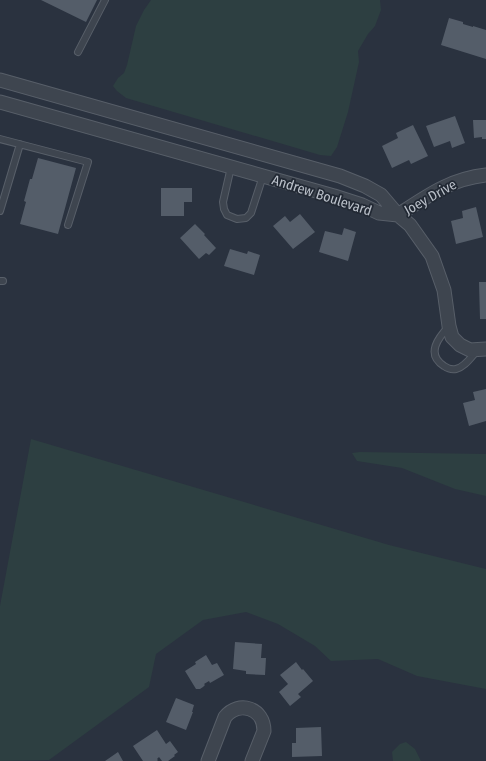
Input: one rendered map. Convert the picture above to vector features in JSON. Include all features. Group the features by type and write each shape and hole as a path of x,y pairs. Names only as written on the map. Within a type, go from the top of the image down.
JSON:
{"street":[{"name":"Andrew Boulevard","path":"0,80 340,176 365,186 381,195 398,215 410,225 432,256 444,290 452,337 460,345 470,350 482,350"},
{"path":"59,118 66,98"},
{"name":"Andrew Boulevard","path":"0,102 334,196 379,213 398,215"},
{"path":"134,140 140,120"},
{"path":"247,172 254,152"},
{"name":"Joey Drive","path":"398,215 441,188 460,180 474,176 486,175"},
{"path":"208,761 224,717 233,710 244,708 255,711 260,716 264,727 264,731 252,761"}],"lane":[{"path":"78,52 105,0"},
{"path":"0,139 88,162 68,225"},
{"path":"0,211 20,144"},
{"path":"231,167 223,202 227,215 237,219 246,218 251,213 263,176"},
{"path":"449,326 439,338 435,347 435,353 440,363 450,369 456,369 482,350"}],"shaded area":[{"path":"151,0 380,0 381,10 375,26 368,34 358,51 359,62 348,112 337,147 331,156 320,155 126,98 117,91 113,86 118,78 124,73 136,26"},
{"path":"31,439 389,545 486,569 486,689 417,676 378,659 331,661 315,646 278,624 246,612 203,620 156,654 149,687 49,760 0,761 0,606"},
{"path":"352,453 486,454 486,496 455,489 402,468 357,461"},
{"path":"406,742 415,749 421,761 393,761 392,752 400,744"}],"building":[{"path":"41,0 97,0 86,22"},
{"path":"449,18 463,22 463,24 486,30 486,59 441,45"},
{"path":"455,116 465,143 452,148 450,141 434,147 426,126"},
{"path":"473,120 486,120 486,139 482,139 482,137 474,138"},
{"path":"413,125 428,156 411,164 409,160 392,168 382,146 398,138 396,133"},
{"path":"38,158 76,168 58,234 20,224 30,179 32,179"},
{"path":"161,188 192,188 192,202 184,202 184,216 161,216"},
{"path":"476,207 483,237 456,244 451,221 463,218 462,211"},
{"path":"300,214 315,232 293,249 273,226 285,216 290,222"},
{"path":"195,224 216,248 209,255 206,253 199,259 180,238"},
{"path":"344,228 356,232 348,261 319,252 325,231 342,235"},
{"path":"230,249 247,254 248,251 260,255 254,275 224,266"},
{"path":"479,282 486,282 486,319 480,319"},
{"path":"486,389 486,421 469,426 463,403 475,400 473,392"},
{"path":"235,642 262,644 261,658 266,658 265,675 246,674 246,671 233,669"},
{"path":"206,655 212,665 217,663 224,675 210,683 209,681 200,689 196,689 185,671"},
{"path":"296,662 313,681 298,694 301,697 290,706 279,692 288,684 280,675"},
{"path":"176,698 194,705 186,730 166,722"},
{"path":"321,727 322,756 292,757 292,743 296,743 296,728"},
{"path":"157,730 166,744 170,741 178,752 168,761 162,761 159,757 157,761 143,761 133,746"},
{"path":"118,752 123,761 105,761"}]}
